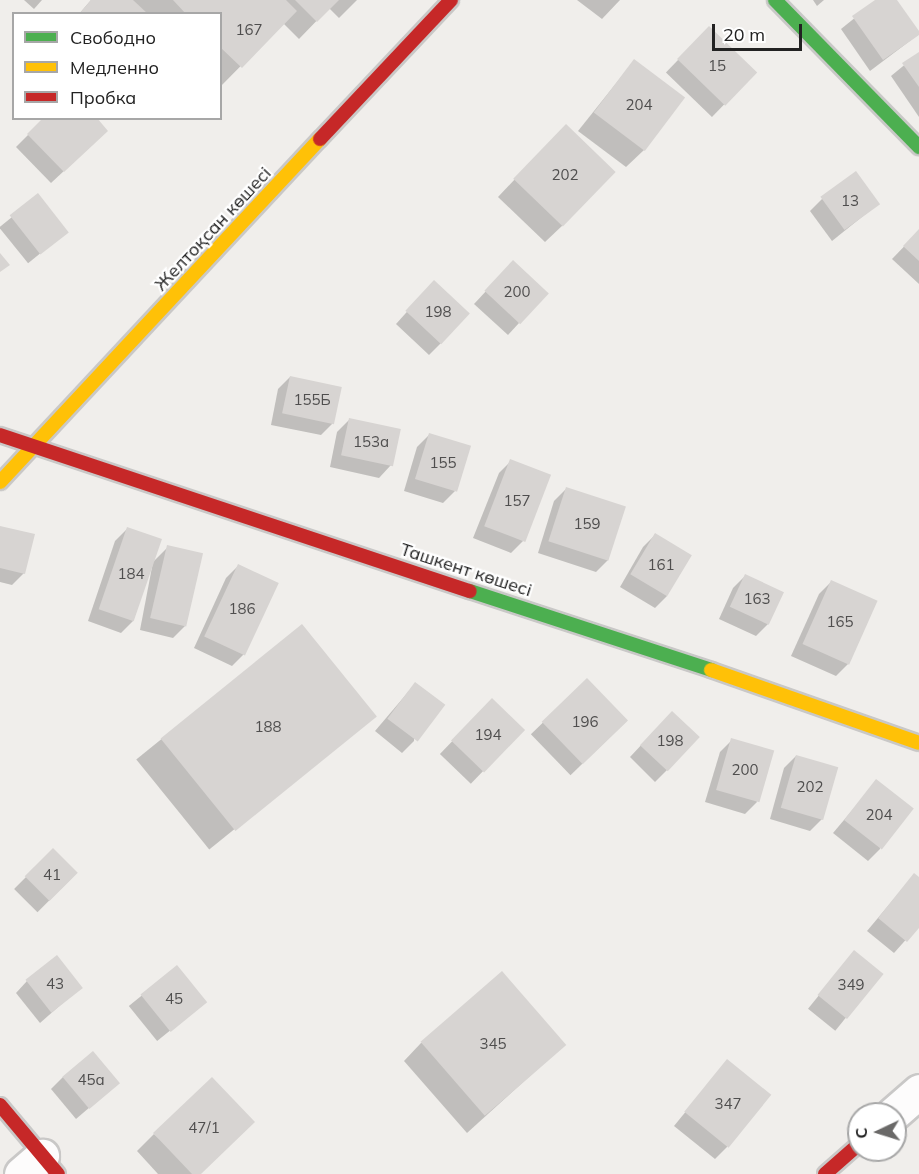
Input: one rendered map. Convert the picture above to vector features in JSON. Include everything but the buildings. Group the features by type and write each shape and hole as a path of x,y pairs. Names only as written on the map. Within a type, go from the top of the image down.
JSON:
{"street":[{"name":"Желтоқсан көшесі","path":"0,482 452,0"},
{"path":"775,0 919,147"},
{"name":"Ташкент көшесі","path":"0,435 843,714 919,743"},
{"path":"907,1102 919,1091"},
{"path":"0,1105 40,1168"},
{"path":"825,1174 847,1155"}],"traffic: fast":[{"path":"775,0 919,147"},
{"path":"470,591 711,670"}],"traffic: slow":[{"path":"0,482 320,139"},
{"path":"711,670 919,743"}],"traffic: jam":[{"path":"320,139 451,0"},
{"path":"0,435 470,591"},
{"path":"0,1105 58,1174"},
{"path":"825,1174 847,1155"}]}
